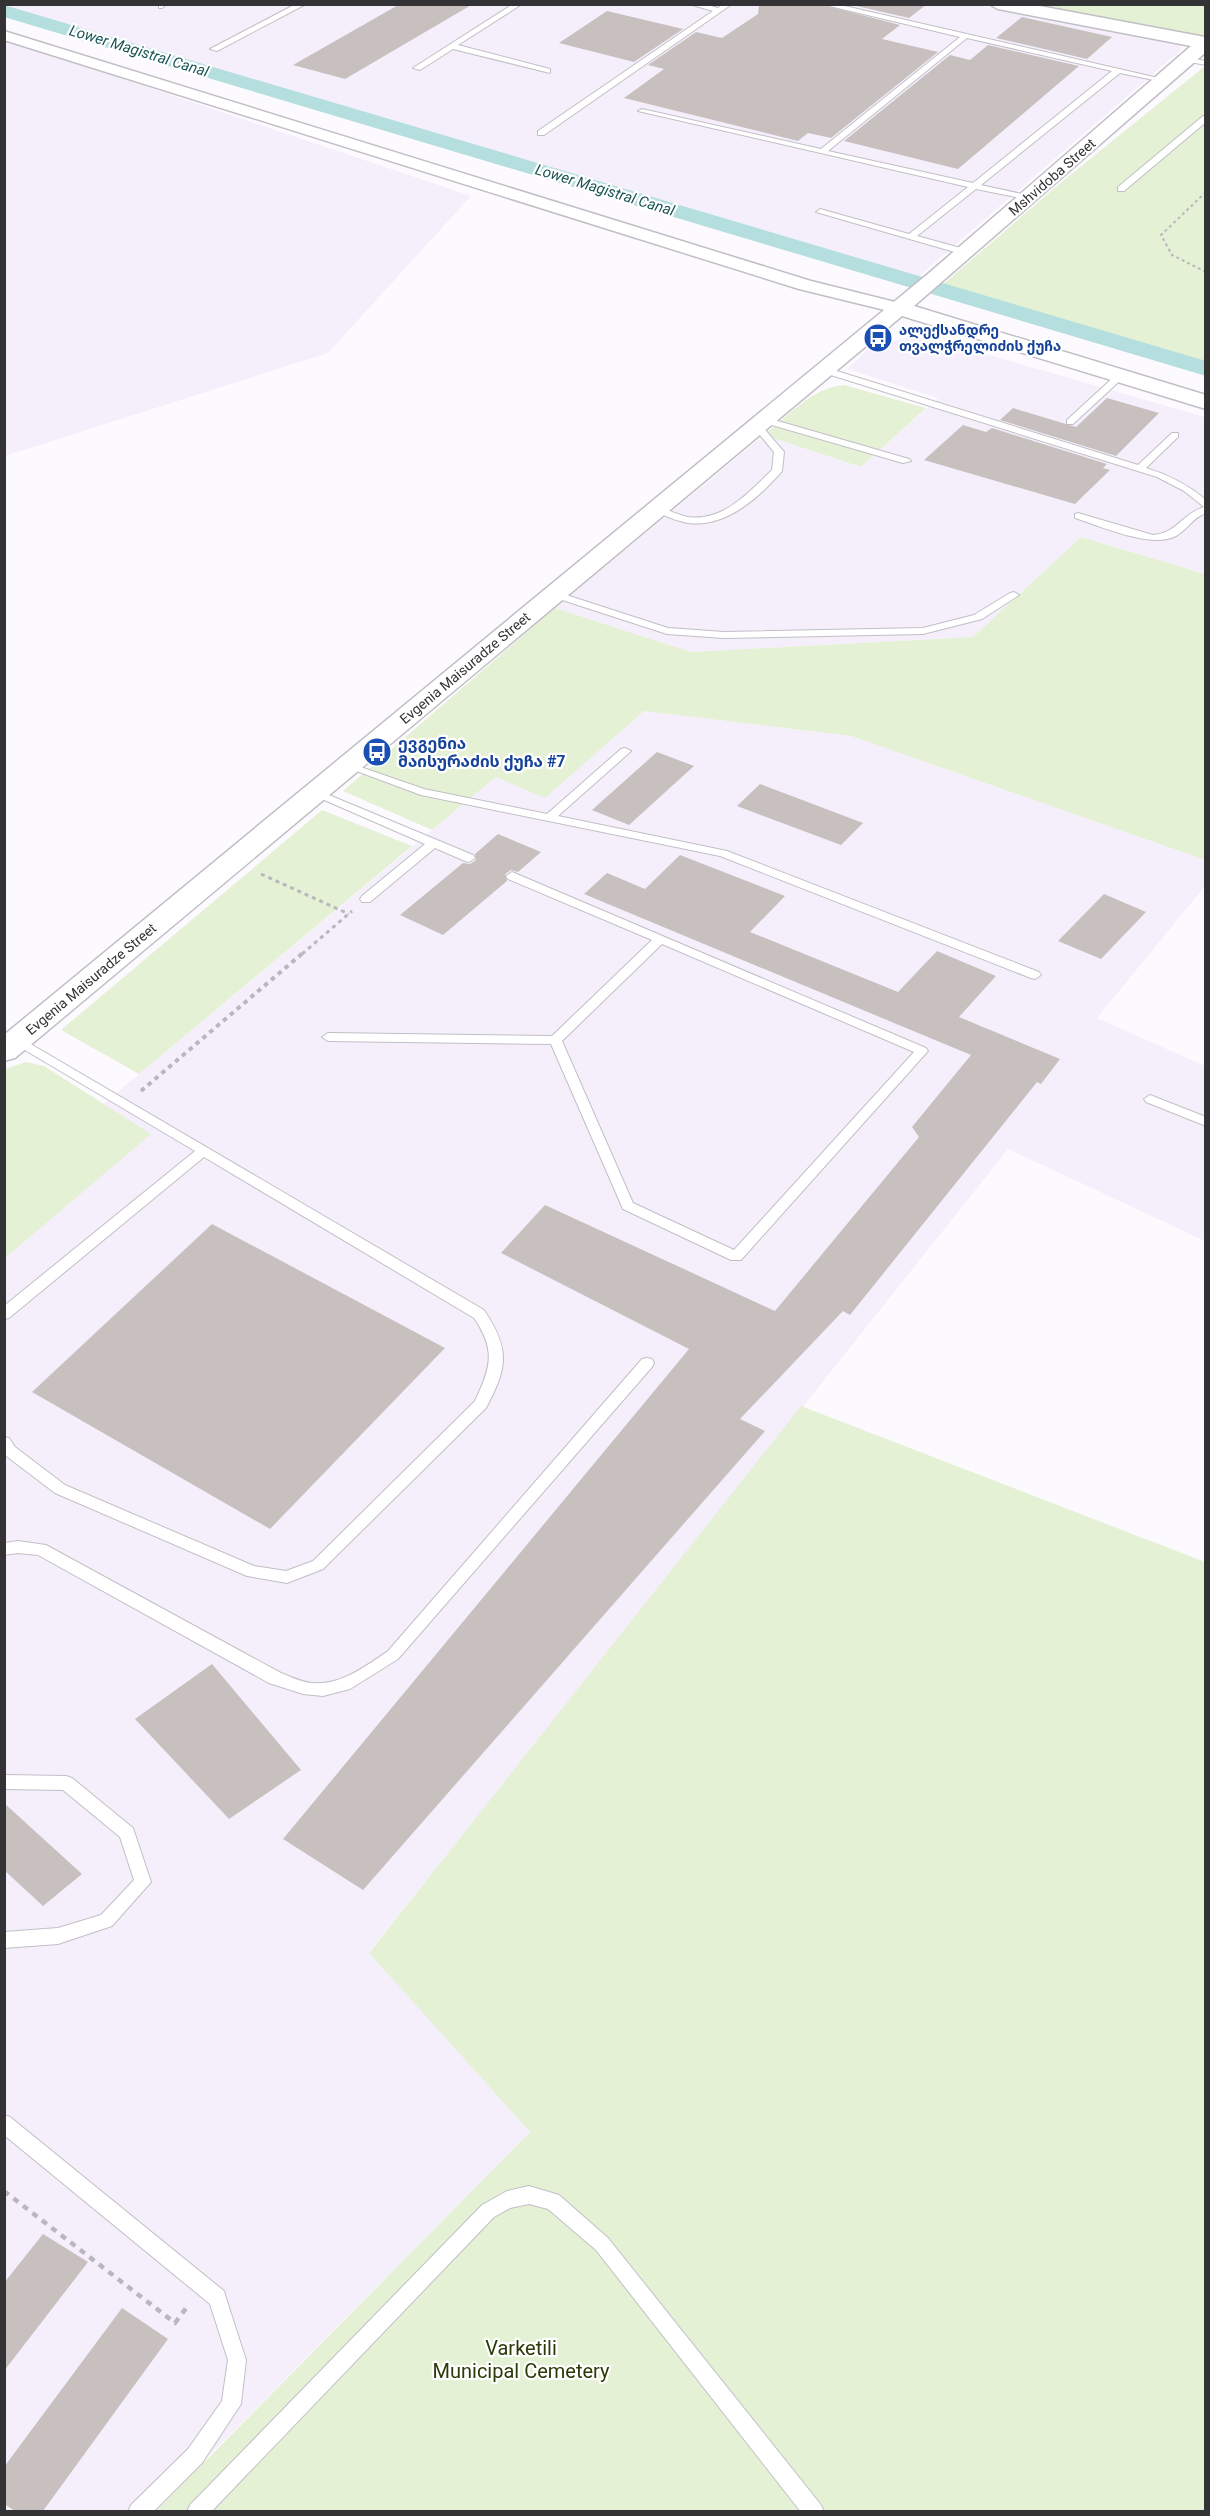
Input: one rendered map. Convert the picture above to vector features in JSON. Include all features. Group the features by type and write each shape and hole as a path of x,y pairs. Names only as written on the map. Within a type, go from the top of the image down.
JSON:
{"street":[{"path":"998,4 1205,43"},
{"path":"4,35 805,285 903,303 1120,376 1206,402"},
{"name":"Mshvidoba Street","path":"903,303 1163,80 1196,61 1205,43"},
{"name":"Evgenia Maisuradze Street","path":"11,1046 903,303"}],"lane":[{"path":"214,49 303,4"},
{"path":"417,68 519,4"},
{"path":"692,4 721,10"},
{"path":"541,134 729,4"},
{"path":"824,4 1163,80"},
{"path":"824,151 965,36"},
{"path":"452,46 547,71"},
{"path":"911,237 1118,70"},
{"path":"642,111 976,184 1028,198"},
{"path":"1121,189 1206,118"},
{"path":"820,212 965,252"},
{"path":"824,370 1160,475 1187,489 1206,505"},
{"path":"1070,422 1120,376"},
{"path":"760,423 906,461"},
{"path":"656,509 687,520 720,517 733,511 777,471 779,452 760,423"},
{"path":"1140,468 1175,435"},
{"path":"1078,516 1153,538 1165,539 1174,536 1195,513 1206,510"},
{"path":"554,594 667,631 724,635 923,631 978,617 1014,595"},
{"path":"549,818 625,751"},
{"path":"349,766 421,792 723,854 1035,975"},
{"path":"317,793 469,858"},
{"path":"366,899 433,843"},
{"path":"512,876 922,1051 736,1257 628,1206 555,1040"},
{"path":"328,1037 555,1040 660,939"},
{"path":"4,1442 10,1451 60,1489 252,1572 287,1577 318,1565 481,1404 497,1371 494,1334 479,1314 124,1105 11,1046"},
{"path":"1150,1099 1206,1122"},
{"path":"4,1314 202,1152"},
{"path":"4,1550 18,1547 41,1550 275,1678 312,1689 337,1686 364,1675 393,1655 647,1363"},
{"path":"4,1782 66,1783 127,1833 142,1882 106,1921 58,1936 4,1940"},
{"path":"4,2123 217,2298 237,2360 231,2404 195,2456 138,2511"},
{"path":"197,2511 488,2211 507,2200 529,2195 553,2201 602,2244 814,2511"}],"path":[{"path":"1206,192 1161,235 1172,255 1206,272"},
{"path":"233,861 349,914"},
{"path":"124,1105 366,899"},
{"path":"4,2191 175,2323 203,2287"}],"shaded area":[{"path":"972,4 1180,44 1181,50 919,276 4,5"},
{"path":"5,39 471,196 328,353 5,456"},
{"path":"907,338 944,342 1205,417 1205,574 1081,537 973,637 691,652 555,608 764,435 861,467 938,398 847,369 866,351 885,342"},
{"path":"644,711 851,736 1205,860 1205,886 1097,1018 1205,1066 1205,1241 1008,1149 369,1952 530,2132 154,2511 5,2511 4,1258 150,1134 103,1104 496,777 545,797"}],"green space":[{"path":"1019,5 1205,5 1205,39"},
{"path":"1205,66 1205,363 941,286 1064,180"},
{"path":"844,385 926,408 861,467 764,435 811,397 833,387"},
{"path":"1081,537 1205,574 1205,860 851,736 644,711 545,798 496,777 432,830 343,791 555,608 691,652 973,637"},
{"path":"322,810 412,846 139,1074 61,1030"},
{"path":"26,1062 44,1066 151,1134 5,1258 5,1069"},
{"name":"Varketili Municipal Cemetery","path":"801,1406 1205,1562 1205,2511 155,2512 530,2132 369,1953"}],"building":[{"path":"400,4 473,4 345,79 293,65"},
{"path":"759,4 819,4 900,25 882,39 938,52 831,138 808,133 798,141 624,98 664,69 648,65 696,32 722,38 758,14"},
{"path":"848,4 927,4 909,18"},
{"path":"607,11 683,29 634,62 559,43"},
{"path":"1022,17 1112,37 1087,59 996,38"},
{"path":"988,45 1079,66 958,169 844,141 950,55 970,60"},
{"path":"1107,398 1159,413 1116,456 1000,420 1013,408 1076,427"},
{"path":"963,425 986,432 992,428 1107,464 1103,468 1110,470 1075,504 924,460"},
{"path":"657,752 694,766 629,825 592,810"},
{"path":"760,784 863,823 841,845 737,806"},
{"path":"498,834 541,852 518,872 511,870 505,874 507,881 443,935 400,915 463,863 470,864 476,860 475,854"},
{"path":"680,855 785,896 750,932 898,992 937,951 996,976 959,1017 1060,1059 1041,1084 1037,1082 850,1315 843,1311 740,1419 765,1431 363,1890 283,1839 689,1349 501,1253 545,1205 775,1311 919,1137 912,1127 971,1055 584,894 607,873 645,889"},
{"path":"1104,894 1146,912 1101,959 1058,941"},
{"path":"212,1224 445,1348 270,1529 32,1392"},
{"path":"212,1664 301,1770 229,1819 135,1719"},
{"path":"4,1803 82,1874 43,1906 4,1870"},
{"path":"43,2234 88,2262 4,2371 4,2283"},
{"path":"122,2308 168,2339 43,2511 15,2511 4,2504 4,2467"}],"waterway":[{"name":"Lower Magistral Canal","path":"4,11 1206,369"}],"place":[{"name":"ალექსანდრე თვალჭრელიძის ქუჩა","path":"878,338"},
{"name":"ევგენია მაისურაძის ქუჩა #7","path":"377,752"}]}
